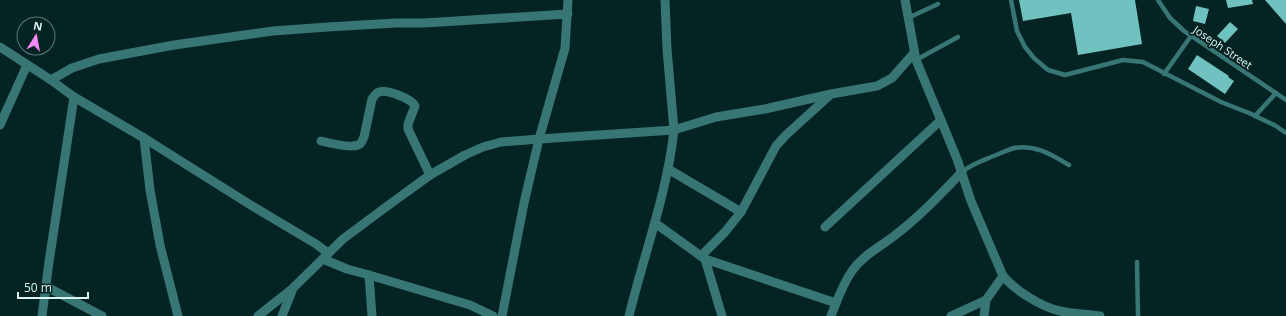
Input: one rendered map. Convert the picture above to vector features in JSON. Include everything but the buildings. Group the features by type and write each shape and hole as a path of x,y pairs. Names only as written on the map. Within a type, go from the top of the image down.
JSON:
{"street":[{"path":"502,316 524,203 539,138 565,48 568,0"},
{"path":"629,316 655,223 668,169 674,130 667,49 665,0"},
{"path":"905,0 915,57 962,172 971,200 1003,276 1010,284 1033,299 1058,311 1100,316"},
{"path":"51,80 72,68 99,59 174,45 273,31 336,26 424,23 568,14"},
{"path":"0,47 51,80 74,97 144,138 316,244 326,256 346,269 470,305 493,316"},
{"path":"258,316 292,289 343,239 380,211 430,175 465,155 483,147 500,142 539,138 674,130 716,116 765,109 831,94 876,86 892,78 915,57"},
{"path":"0,125 27,65"},
{"path":"321,141 358,146 364,137 372,99 380,92 387,92 410,100 414,103 415,106 408,124 408,129 430,175"},
{"path":"703,258 741,212 776,146 831,94"},
{"path":"42,316 45,286 74,97"},
{"path":"825,227 941,120"},
{"path":"144,138 150,190 160,244 178,316"},
{"path":"668,169 741,212"},
{"path":"831,316 852,270 867,255 894,236 915,218 962,172"},
{"path":"655,223 703,258 836,303"},
{"path":"703,258 722,316"},
{"path":"369,275 372,316"},
{"path":"984,316 986,300 1003,276"},
{"path":"45,286 102,316"},
{"path":"282,316 292,289"},
{"path":"951,316 986,300"}],"lane":[{"path":"1011,0 1017,31 1034,58 1048,70 1065,75 1122,60 1143,62 1221,102 1276,126 1286,133"},
{"name":"Joseph Street","path":"1158,0 1170,18 1192,36 1286,100"},
{"path":"908,18 938,4"},
{"path":"1164,74 1192,36"},
{"path":"915,57 958,37"},
{"path":"1255,116 1276,93"},
{"path":"962,172 977,162 1013,148 1024,147 1042,151 1069,164"},
{"path":"1138,262 1138,316"}]}
